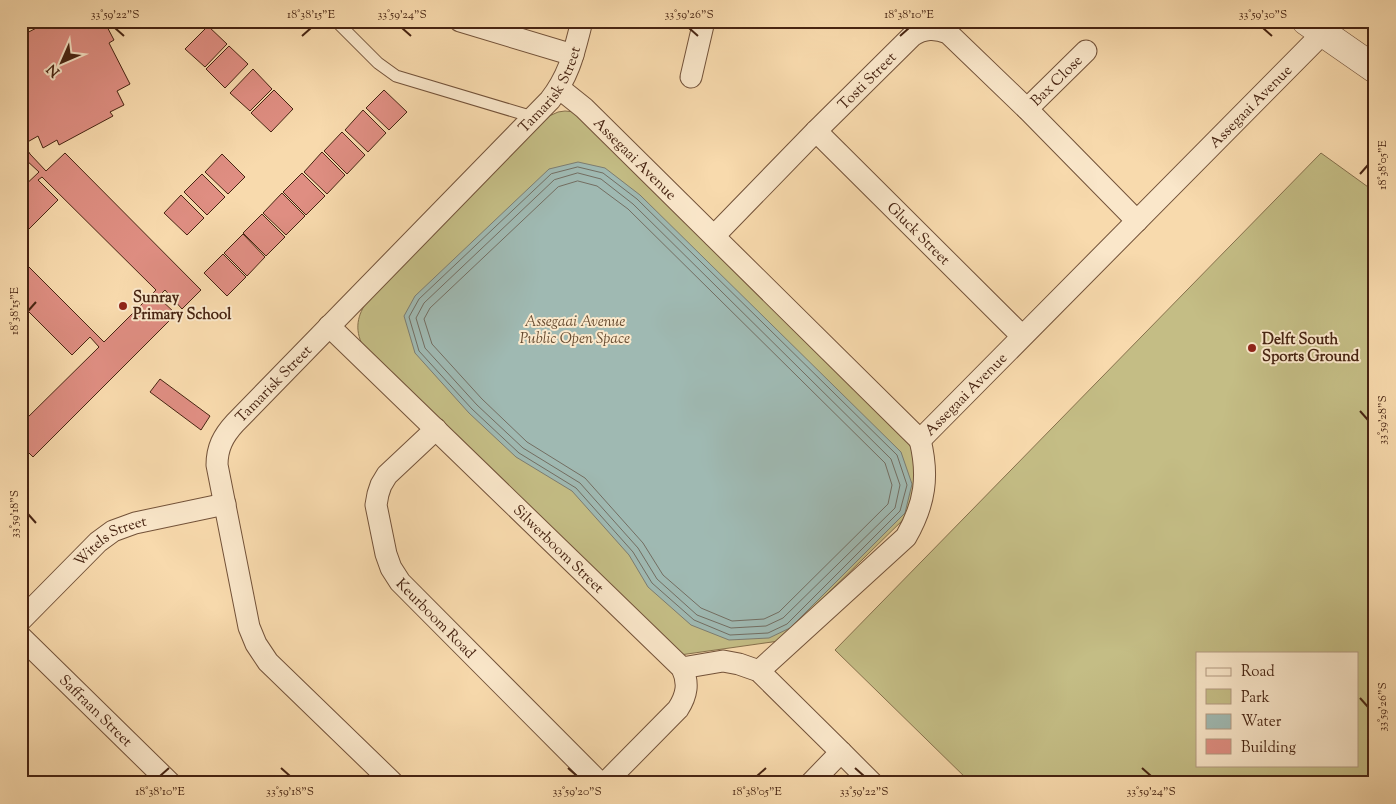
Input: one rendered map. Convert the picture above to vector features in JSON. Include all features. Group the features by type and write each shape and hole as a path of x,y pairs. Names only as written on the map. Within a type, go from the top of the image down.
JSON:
{"street":[{"name":"Tamarisk Street","path":"389,782 268,662 252,636 217,465 219,448 228,430 559,88 567,73 582,21"},
{"path":"691,77 704,21"},
{"path":"463,22 573,55"},
{"path":"1315,27 1375,69"},
{"name":"Assegaai Avenue","path":"559,88 584,108 920,440 1137,221 1315,27"},
{"name":"Tosti Street","path":"714,236 912,36 918,32 931,29 948,33 1027,109 1137,221"},
{"name":"Bax Close","path":"1027,109 1086,50"},
{"name":"Gluck Street","path":"816,131 1022,336"},
{"name":"Silwerboom Street","path":"329,326 682,668"},
{"name":"Keurboom Road","path":"436,428 387,476 378,494 376,505 386,554 391,568 400,582 600,783"},
{"path":"759,671 906,537 915,521 924,487 924,463 920,440"},
{"name":"Witels Street","path":"21,620 98,542 113,531 135,523 225,504"},
{"name":"Saffraan Street","path":"21,638 170,783"},
{"path":"605,783 684,701 687,683 682,668 723,661 759,671 872,783"},
{"path":"811,783 841,752"}],"lane":[{"path":"336,21 378,63 396,76 533,117"}],"green space":[{"name":"Assegaai Avenue Public Open Space","path":"565,111 576,112 913,439 916,481 908,515 779,641 680,655 364,348 361,342 358,325 360,314 366,303 545,118"},
{"name":"Delft South Sports Ground","path":"1321,153 1375,192 1375,783 971,783 835,650"}],"water":[{"name":"Assegaai Avenue Public Open Space","path":"578,162 605,168 640,195 901,452 912,484 905,513 790,628 769,638 729,640 691,625 648,587 629,555 572,491 516,457 469,413 415,353 404,316 415,296 549,169"}],"building":[{"path":"56,21 104,21 114,40 109,43 130,84 117,91 124,105 110,112 113,116 59,145 57,140 43,148 38,136 24,144 30,154 46,171 65,153 201,290 182,309 165,290 158,297 176,314 33,457 21,445 21,424 99,347 90,337 72,355 21,304 21,259 104,342 156,290 42,177 38,180 58,200 21,237 21,189 39,172 25,159 21,151 21,36 46,23 48,25"},
{"path":"208,26 227,44 205,67 185,49"},
{"path":"229,46 248,64 225,88 206,69"},
{"path":"253,69 272,89 250,111 230,93"},
{"path":"274,90 293,109 271,132 251,113"},
{"path":"384,90 407,112 389,130 366,108"},
{"path":"363,110 386,133 368,152 345,130"},
{"path":"342,132 365,155 347,174 324,151"},
{"path":"322,152 345,175 327,194 304,172"},
{"path":"222,154 245,177 228,194 205,172"},
{"path":"302,173 325,196 306,215 283,192"},
{"path":"202,174 225,197 207,215 184,192"},
{"path":"282,193 305,216 286,235 263,213"},
{"path":"181,195 204,218 187,235 164,213"},
{"path":"262,214 285,237 266,256 243,233"},
{"path":"243,234 265,257 247,276 224,253"},
{"path":"223,254 246,277 227,296 204,273"},
{"path":"160,379 210,416 201,430 150,392"}],"place":[{"name":"Sunray Primary School","path":"123,306"},
{"name":"Delft South Sports Ground","path":"1252,348"}]}
